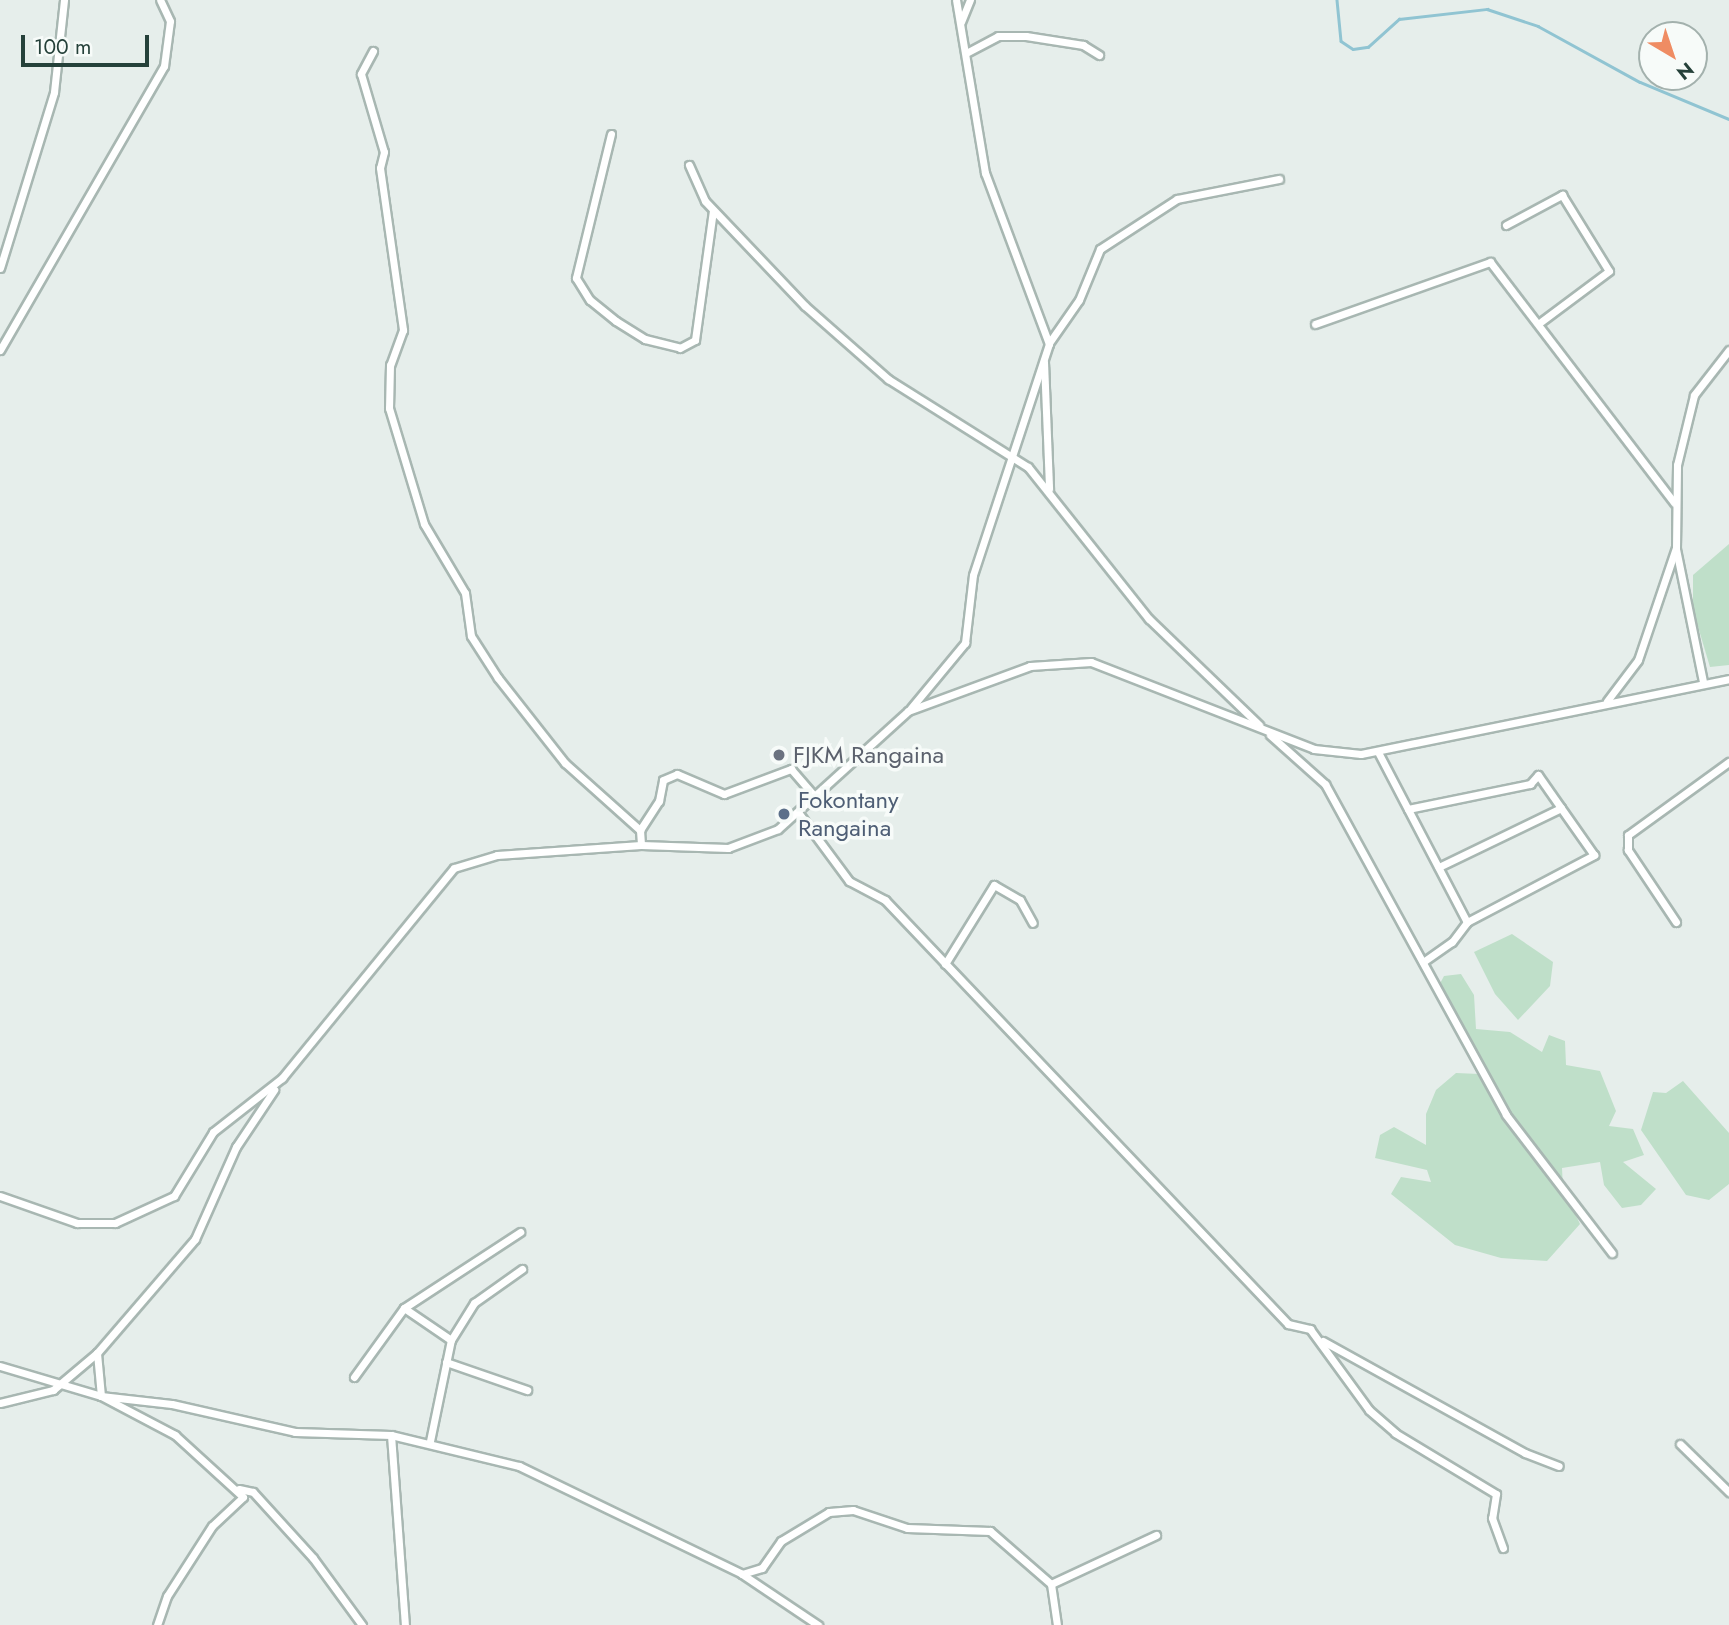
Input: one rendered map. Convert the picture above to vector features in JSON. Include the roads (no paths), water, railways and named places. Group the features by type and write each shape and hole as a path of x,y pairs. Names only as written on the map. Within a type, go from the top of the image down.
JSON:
{"street":[{"path":"0,268 54,92 64,0"},
{"path":"0,351 164,66 170,21 160,0"},
{"path":"956,0 968,52 985,173 1049,344"},
{"path":"961,22 970,0"},
{"path":"968,52 998,36 1026,36 1083,45 1099,55"},
{"path":"373,51 361,74 384,152 380,168 402,330 390,365 389,408 425,524 465,593 471,636 498,678 565,763 640,830"},
{"path":"611,134 576,278 590,300 616,321 645,339 680,348 695,340 713,211"},
{"path":"689,165 713,211 805,306 888,379 1016,456 1049,490 1149,620 1325,784 1506,1115 1612,1253"},
{"path":"0,1403 60,1384 97,1353 195,1239 236,1147 282,1078 454,868 498,855 641,845 728,848 778,829 908,711 965,643 973,575 1016,456 1049,344 1079,300 1100,248 1177,199 1279,179"},
{"path":"1506,225 1562,195 1609,271 1542,321"},
{"path":"1315,324 1490,262 1542,321 1576,382 1674,503"},
{"path":"1703,682 1676,548 1674,503 1694,395 1729,350"},
{"path":"1044,362 1049,490"},
{"path":"1607,701 1638,660 1676,548"},
{"path":"908,711 1057,659 1091,662 1314,749 1377,752 1607,701 1729,679"},
{"path":"1377,752 1467,922"},
{"path":"1676,922 1628,850 1628,835 1729,762"},
{"path":"641,845 640,830 659,801 663,780 677,774 724,794 791,769 815,797"},
{"path":"1408,809 1530,784 1538,775 1594,855 1467,922 1452,942 1423,962"},
{"path":"1438,867 1561,808"},
{"path":"798,813 849,881 885,900 1282,1318 1525,1453 1559,1466"},
{"path":"945,964 994,885 1020,900 1033,923"},
{"path":"0,1196 78,1223 115,1223 174,1196 213,1132 282,1078"},
{"path":"354,1377 404,1308 520,1232"},
{"path":"430,1441 450,1340 474,1303 522,1269"},
{"path":"404,1308 450,1340"},
{"path":"1319,1339 1369,1410 1395,1433 1496,1494 1493,1518 1503,1548"},
{"path":"97,1353 101,1396"},
{"path":"446,1362 527,1390"},
{"path":"0,1368 101,1396 172,1404 295,1432 391,1435 430,1441 519,1466 742,1574 818,1625"},
{"path":"101,1396 175,1435 239,1489 243,1497 212,1526 167,1596 157,1625"},
{"path":"391,1435 405,1625"},
{"path":"1680,1444 1729,1492"},
{"path":"239,1489 253,1492 313,1558 362,1625"},
{"path":"742,1574 762,1568 799,1529 829,1512 853,1510 907,1528 990,1531 1051,1584 1057,1625"},
{"path":"1051,1584 1156,1535"}],"waterway":[{"path":"1337,0 1341,41 1353,49 1368,47 1399,19 1487,9 1538,26 1640,82 1729,119"}],"place":[{"name":"FJKM Rangaina","path":"779,755"},
{"name":"Fokontany Rangaina","path":"784,814"}]}
